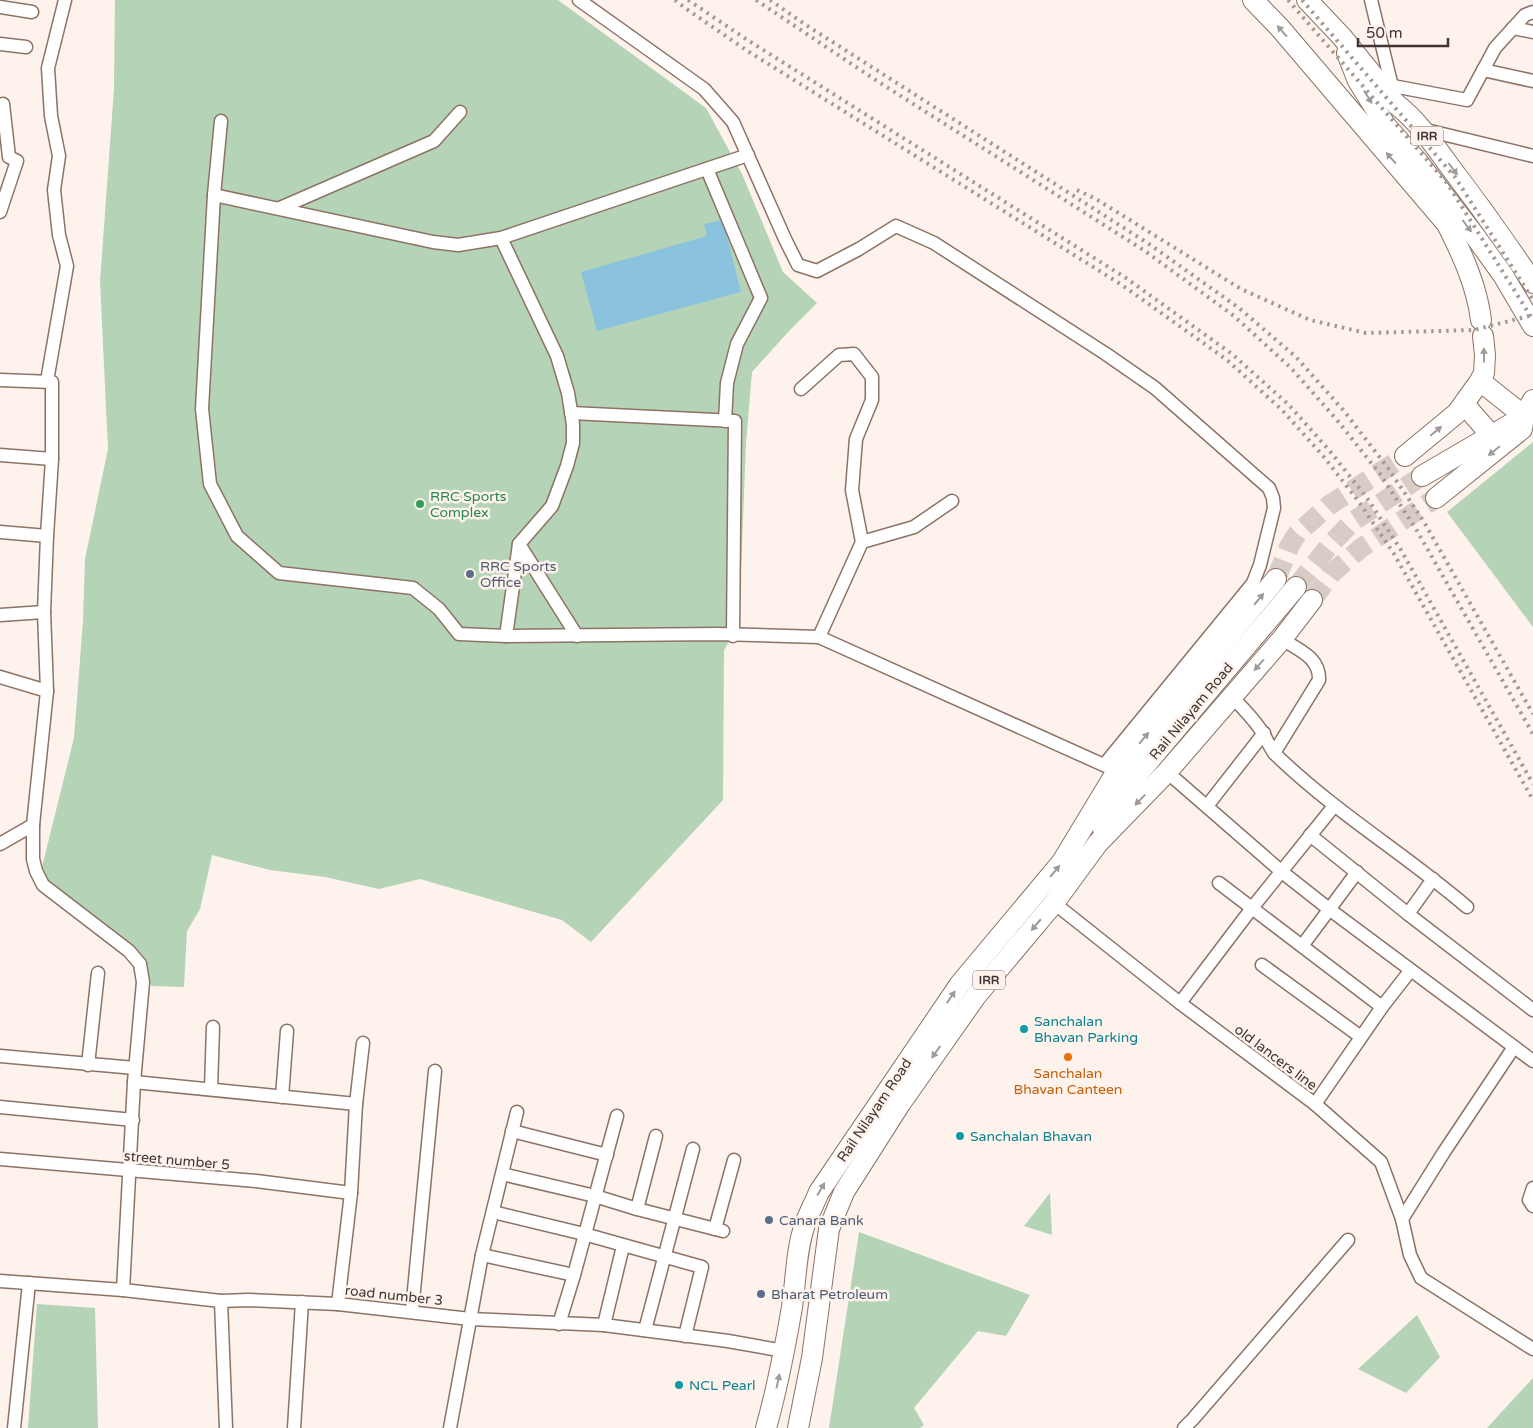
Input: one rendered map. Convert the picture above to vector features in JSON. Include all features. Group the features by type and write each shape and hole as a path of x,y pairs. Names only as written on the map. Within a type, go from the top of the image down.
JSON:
{"main road":[{"path":"1253,0 1280,28 1447,224 1464,258 1480,306 1485,355 1484,373 1457,413 1405,456"},
{"name":"IRR","path":"1307,0 1394,95 1406,112 1422,129 1492,222 1533,283"},
{"name":"IRR","path":"1342,37 1348,58 1358,81 1386,126 1418,162 1472,232 1502,275 1533,326"},
{"path":"1480,381 1530,409"},
{"path":"1464,404 1491,435"},
{"path":"1422,476 1491,435 1530,409"},
{"path":"1436,498 1522,429 1530,409"},
{"name":"Rail Nilayam Road","path":"768,1424 784,1351 805,1224 819,1192 960,984 1062,862 1079,836 1110,768 1276,579"},
{"name":"Rail Nilayam Road","path":"1098,843 1109,814 1130,782 1296,586"},
{"name":"Rail Nilayam Road","path":"797,1428 812,1358 829,1229 844,1192 900,1104 976,996 1054,903 1098,843 1167,772 1282,640 1312,600"},
{"path":"768,1424 797,1428"}],"street":[{"path":"47,381 67,266 59,235 54,190 59,156 51,116 48,68 65,0"},
{"path":"221,121 214,195 202,409 210,484 238,536 280,573 413,588 439,609 459,634 577,636 718,634 733,636 820,637 1110,768 1253,582 1260,565 1274,508 1273,498 1268,488 1155,388 1106,354 934,243 896,226 817,271 798,266 733,122 704,89 579,0"},
{"path":"1371,0 1394,95 1467,100 1494,48 1525,16 1533,12"},
{"path":"0,7 32,12"},
{"path":"1513,28 1533,32"},
{"path":"0,44 26,47"},
{"path":"1483,70 1533,81"},
{"path":"0,105 3,104 9,157 17,161 0,212"},
{"path":"280,208 434,141 460,112"},
{"path":"1422,129 1533,156"},
{"path":"214,195 433,242 458,245 501,238 748,156"},
{"path":"707,169 761,298 737,344 726,382 725,420"},
{"path":"501,238 558,356 568,393 573,424 573,443 567,466 552,506 519,544 506,636"},
{"path":"801,389 839,355 854,354 872,377 872,400 856,439 852,490 862,542 820,637"},
{"path":"0,380 52,382 52,459 44,612 47,691 33,825 33,859 36,871 43,885 129,951 140,964 143,982 134,1082 123,1290"},
{"path":"571,413 735,421 733,636"},
{"path":"0,455 52,459"},
{"path":"862,542 914,527 952,501"},
{"path":"0,532 47,536"},
{"path":"519,544 577,636"},
{"path":"0,615 44,612"},
{"path":"1274,753 1319,680 1319,671 1314,661 1282,640"},
{"path":"0,677 47,691"},
{"path":"1232,698 1264,733 1274,753 1334,806 1433,878 1467,907"},
{"path":"1207,806 1264,733"},
{"path":"1167,772 1282,872 1328,909 1533,1061"},
{"path":"1180,1003 1252,908 1334,806"},
{"path":"0,844 33,825"},
{"path":"1310,835 1408,914 1533,1010"},
{"path":"1302,946 1357,872"},
{"path":"1408,914 1433,878"},
{"path":"1219,883 1382,1008"},
{"name":"old lancers line","path":"1054,903 1180,1003 1314,1104 1381,1162 1402,1219 1410,1254 1421,1278 1533,1349"},
{"path":"1262,965 1362,1037"},
{"path":"1314,1104 1410,971"},
{"path":"88,1065 98,973"},
{"path":"211,1089 213,1027"},
{"path":"282,1097 287,1031"},
{"path":"338,1304 351,1193 356,1104 363,1043"},
{"path":"1402,1219 1514,1047"},
{"path":"0,1056 135,1068"},
{"path":"412,1311 435,1071"},
{"path":"134,1082 356,1104"},
{"path":"0,1107 132,1120"},
{"path":"450,1428 482,1255 517,1112"},
{"path":"559,1324 608,1155 617,1116"},
{"path":"512,1131 608,1155"},
{"path":"636,1209 656,1136"},
{"path":"645,1330 693,1149"},
{"name":"street number 5","path":"0,1159 256,1181 351,1193"},
{"path":"502,1174 595,1196 636,1209 719,1230 734,1160"},
{"path":"1533,1188 1529,1200 1533,1206"},
{"path":"493,1212 584,1234 702,1267 685,1336"},
{"path":"1184,1428 1200,1412 1348,1240"},
{"path":"604,1325 624,1246"},
{"path":"482,1255 574,1275"},
{"name":"road number 3","path":"0,1281 123,1290 221,1301 248,1300 338,1304 470,1319 604,1325 728,1341 784,1351"},
{"path":"14,1428 30,1283"},
{"path":"221,1301 226,1428"},
{"path":"294,1428 302,1302"}],"green space":[{"name":"RRC Sports Complex","path":"115,0 558,0 706,108 742,174 783,272 817,303 752,372 746,443 739,621 724,651 723,800 591,942 562,920 420,879 379,889 325,877 270,870 212,855 200,909 187,931 184,987 151,986 144,958 125,945 99,919 40,875 74,738 83,621 85,559 108,449 100,282 114,89"},
{"path":"1533,442 1533,627 1447,512"},
{"path":"1050,1193 1052,1235 1024,1226"},
{"path":"859,1232 1030,1295 1006,1336 978,1331 914,1408 924,1425 920,1428 829,1428"},
{"path":"37,1304 95,1308 98,1428 28,1428"},
{"path":"1417,1315 1440,1357 1406,1393 1358,1369"},
{"path":"1533,1378 1533,1428 1487,1428"}],"water":[{"path":"723,220 741,292 597,331 581,272 707,236 704,224"}],"tunnel":[{"path":"1276,579 1290,545 1297,534 1328,506 1405,456"},
{"path":"1296,587 1330,545 1352,522 1422,476"},
{"path":"1312,600 1332,573 1361,548 1436,498"}],"railway":[{"path":"675,0 746,50 1122,285 1227,360 1282,410 1324,457 1359,502 1394,554 1533,800"},
{"path":"688,0 749,41 1126,278 1232,354 1288,404 1329,450 1367,498 1401,550 1533,784"},
{"path":"756,0 874,79 1145,251 1234,316 1291,368 1337,420 1380,474 1416,529 1533,734"},
{"path":"770,0 806,25 1149,244 1239,308 1296,357 1344,411 1388,468 1424,522 1533,714"},
{"path":"1288,0 1447,183 1533,320"},
{"path":"1302,0 1455,177 1533,300"},
{"path":"1077,190 1096,199 1241,289 1310,320 1366,333 1474,330 1533,315"}],"place":[{"name":"RRC Sports Complex","path":"420,504"},
{"name":"RRC Sports Office","path":"470,574"},
{"name":"Sanchalan Bhavan Parking","path":"1024,1029"},
{"name":"Sanchalan Bhavan Canteen","path":"1068,1057"},
{"name":"Sanchalan Bhavan","path":"960,1136"},
{"name":"Canara Bank","path":"769,1220"},
{"name":"Bharat Petroleum","path":"761,1294"},
{"name":"NCL Pearl","path":"679,1385"}]}
